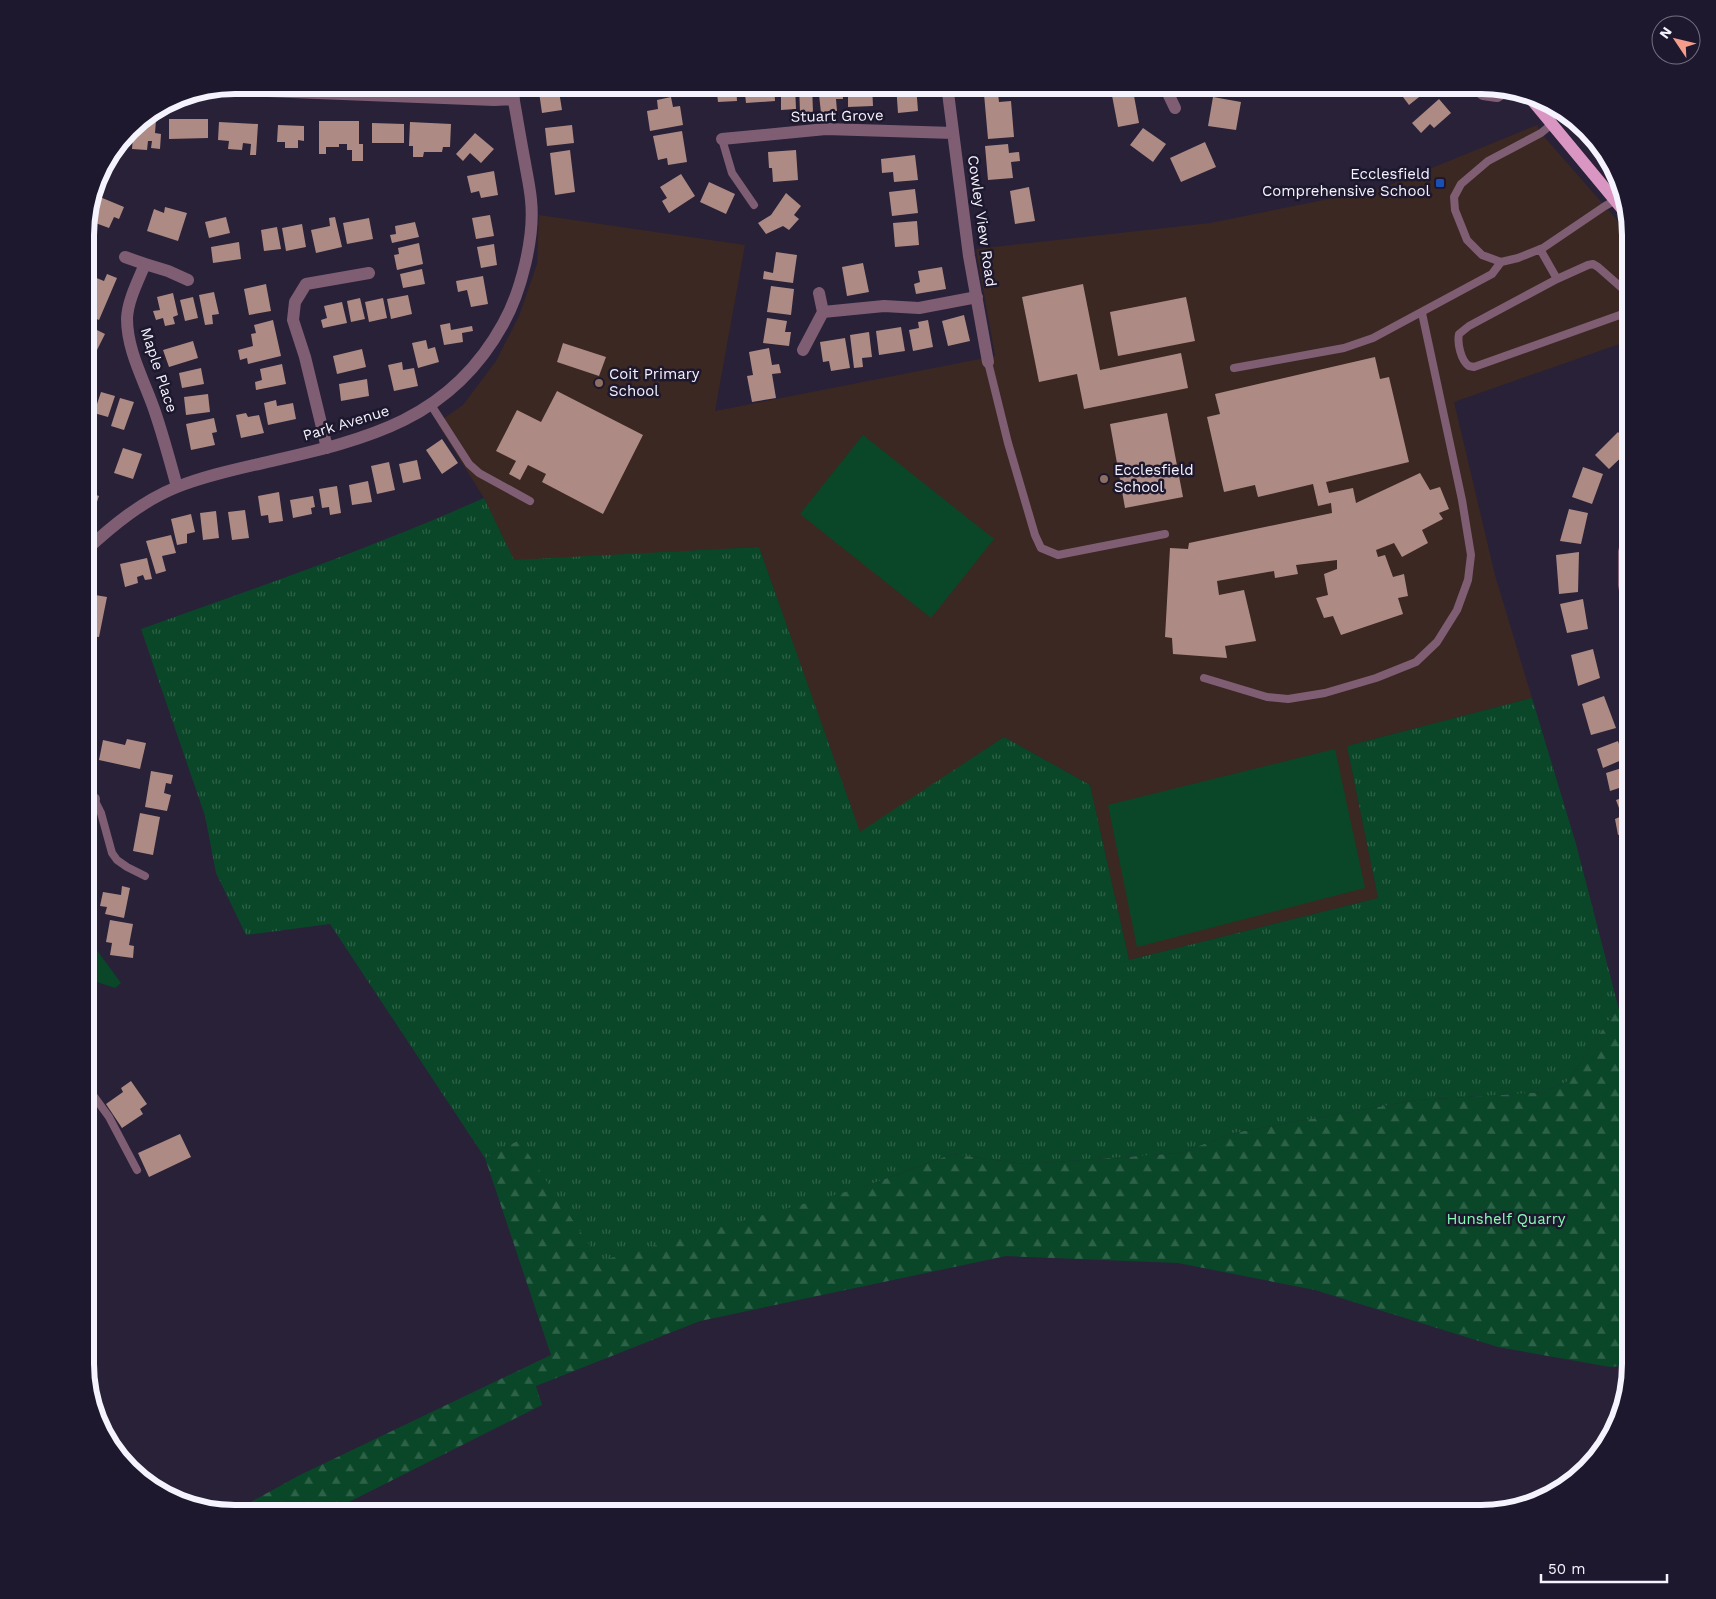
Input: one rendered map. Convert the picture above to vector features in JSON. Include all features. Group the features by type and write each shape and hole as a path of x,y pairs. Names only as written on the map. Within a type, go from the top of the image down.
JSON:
{"main road":[{"path":"1536,104 1619,204"}],"street":[{"path":"400,94 494,100 514,99"},
{"name":"Park Avenue","path":"94,544 131,513 154,498 177,487 212,475 327,448 369,436 394,426 431,405 454,387 478,363 495,339 512,308 527,256 532,201 513,94"},
{"name":"Cowley View Road","path":"948,94 970,256 988,362"},
{"path":"1168,94 1175,108"},
{"path":"1486,94 1499,95"},
{"name":"Stuart Grove","path":"722,139 826,129 953,133"},
{"path":"125,257 168,270 188,280"},
{"name":"Maple Place","path":"145,264 132,296 127,316 128,336 138,369 154,409 177,487"},
{"path":"327,448 305,357 293,320 295,302 306,284 369,273"},
{"path":"803,350 823,312 819,293"},
{"path":"823,312 884,306 919,308 977,297"}],"lane":[{"path":"1552,124 1541,133 1488,161 1461,184 1454,197 1455,210 1467,240 1482,256 1501,262 1518,258 1540,249 1616,200"},
{"path":"722,139 732,173 754,205"},
{"path":"1540,249 1557,279"},
{"path":"1234,368 1344,348 1373,338 1492,274 1501,262"},
{"path":"1622,288 1594,264 1588,265 1557,279 1463,329 1458,334 1458,338 1465,364 1474,367 1622,315"},
{"path":"1204,678 1267,697 1288,698 1325,693 1376,678 1416,662 1437,642 1458,610 1468,580 1472,554 1422,313"},
{"path":"988,362 1034,535 1041,548 1058,555 1165,534"},
{"path":"431,405 469,464 479,473 530,501"},
{"path":"94,804 102,813 112,853 127,867 145,876"},
{"path":"94,1097 108,1117 137,1170"}],"shaded area":[{"name":"Ecclesfield School","path":"1537,125 1541,133 1622,226 1622,343 1454,402 1495,575 1532,698 1347,746 1378,898 1129,960 1090,785 1004,737 860,833 759,547 514,561 484,498 437,423 463,405 496,361 519,316 537,264 539,215 745,245 715,411 995,356 976,249 1210,223 1383,188"}],"green space":[{"path":"863,435 994,539 931,618 800,514"},
{"path":"484,498 514,560 759,547 860,832 1004,737 1090,785 1129,960 1378,898 1347,746 1532,698 1576,844 1618,1006 1568,1081 1544,1092 1417,1100 1233,1133 1180,1153 1025,1164 952,1154 863,1187 600,1261 519,1140 485,1158 330,924 246,935 216,873 205,816 141,629 357,551"},
{"path":"1335,749 1365,888 1137,947 1108,805"},
{"path":"94,946 121,983 115,988 94,981"},
{"name":"Hunshelf Quarry","path":"1618,1006 1622,1021 1622,1366 1610,1367 1498,1347 1315,1290 1178,1263 1006,1256 700,1321 536,1386 542,1405 343,1505 246,1505 300,1475 551,1355 485,1158 519,1140 863,1187 952,1154 1025,1164 1180,1153 1233,1133 1417,1100 1544,1092 1568,1081"}],"building":[{"path":"539,94 559,94 562,110 542,113"},
{"path":"683,94 710,95 683,97"},
{"path":"717,94 737,94 737,101 718,102"},
{"path":"745,94 775,94 775,101 746,103"},
{"path":"781,94 795,94 796,109 781,110"},
{"path":"799,94 812,94 813,112 800,112"},
{"path":"819,94 843,94 843,99 836,99 837,111 821,113"},
{"path":"848,94 872,94 873,106 848,107"},
{"path":"897,94 917,94 918,111 898,113"},
{"path":"984,94 998,94 999,102 1011,101 1014,137 988,139"},
{"path":"1112,94 1134,94 1139,123 1118,127"},
{"path":"1401,94 1423,94 1409,105"},
{"path":"671,97 673,107 680,106 683,125 650,131 647,111 658,109 657,100"},
{"path":"1213,97 1241,102 1236,130 1208,126"},
{"path":"1439,99 1451,113 1434,128 1430,124 1421,133 1412,123"},
{"path":"169,119 208,119 208,138 169,139"},
{"path":"156,120 155,133 161,134 160,149 151,148 152,141 148,141 147,150 132,149 133,137 149,123"},
{"path":"319,121 359,121 359,144 363,144 363,161 352,161 352,150 347,150 347,144 339,144 339,147 326,147 326,154 319,154"},
{"path":"219,122 258,124 256,155 250,155 251,144 243,143 242,150 228,149 229,141 218,140"},
{"path":"410,122 451,124 450,147 443,147 442,152 424,152 423,157 413,157 413,146 409,146"},
{"path":"372,123 404,124 404,143 372,143"},
{"path":"278,125 304,126 304,141 298,140 298,148 285,148 285,142 277,142"},
{"path":"572,125 574,143 547,146 545,128"},
{"path":"1143,128 1166,144 1153,162 1130,145"},
{"path":"682,131 687,162 668,165 667,158 658,160 653,136"},
{"path":"475,133 494,149 481,163 470,153 463,161 456,154"},
{"path":"1205,142 1216,167 1181,182 1170,158"},
{"path":"1008,144 1009,153 1019,152 1020,161 1011,162 1013,178 988,180 985,146"},
{"path":"570,150 575,192 555,195 550,153"},
{"path":"796,150 798,180 773,182 772,168 769,168 768,152"},
{"path":"915,155 918,180 894,182 893,172 882,173 881,159"},
{"path":"494,171 498,195 481,198 479,191 471,193 467,176"},
{"path":"681,174 695,196 669,213 662,201 667,198 660,187"},
{"path":"709,182 735,194 726,214 700,202"},
{"path":"1029,187 1035,221 1015,224 1010,191"},
{"path":"915,189 918,213 892,216 889,192"},
{"path":"786,193 801,206 794,215 799,219 789,230 783,226 766,234 758,223 771,215"},
{"path":"100,197 124,207 119,219 114,217 109,228 94,223"},
{"path":"165,207 187,213 178,241 147,231 154,209 164,213"},
{"path":"490,215 494,236 476,239 472,218"},
{"path":"226,217 230,233 209,238 205,222"},
{"path":"335,217 342,247 316,253 311,230 330,226 329,218"},
{"path":"369,218 373,239 347,244 343,223"},
{"path":"917,221 919,245 895,247 893,223"},
{"path":"415,222 419,237 392,243 390,235 396,234 395,226"},
{"path":"302,224 306,247 286,251 282,228"},
{"path":"277,227 281,249 264,251 261,230"},
{"path":"239,242 241,259 213,263 211,247"},
{"path":"419,243 423,264 397,270 394,255 399,254 398,248"},
{"path":"494,244 497,265 481,268 477,247"},
{"path":"776,252 797,255 793,283 763,279 764,271 773,273"},
{"path":"863,263 869,292 847,296 842,267"},
{"path":"942,267 946,289 916,294 914,284 920,282 918,271"},
{"path":"422,269 425,284 403,288 400,274"},
{"path":"107,274 117,278 99,320 94,318 94,277 104,281"},
{"path":"483,276 488,304 471,307 467,290 458,292 456,281"},
{"path":"266,284 271,311 249,315 244,289"},
{"path":"1083,284 1100,370 1181,353 1188,388 1084,409 1077,374 1039,382 1022,297"},
{"path":"771,286 794,289 791,315 767,312"},
{"path":"214,292 219,314 212,315 213,324 205,325 199,295"},
{"path":"173,293 178,315 173,317 175,324 165,326 163,318 156,320 153,311 160,310 157,297"},
{"path":"408,295 412,314 391,319 387,299"},
{"path":"193,297 198,318 185,321 180,300"},
{"path":"1186,297 1195,341 1118,356 1110,312"},
{"path":"360,298 365,319 351,322 347,301"},
{"path":"383,298 387,318 369,322 365,302"},
{"path":"342,302 347,323 323,328 321,320 327,318 324,306"},
{"path":"964,315 970,341 948,346 942,321"},
{"path":"767,318 787,321 785,332 791,332 789,346 763,343"},
{"path":"273,320 281,356 248,364 247,358 240,360 238,350 253,346 251,334 256,333 254,325"},
{"path":"928,320 933,347 913,351 909,330 919,328 918,322"},
{"path":"450,323 451,330 472,326 473,331 462,333 463,342 444,345 440,325"},
{"path":"901,327 905,351 879,355 876,331"},
{"path":"94,328 105,334 94,356"},
{"path":"869,332 872,357 862,358 863,367 854,368 850,335"},
{"path":"845,338 850,368 831,371 829,361 823,362 820,342"},
{"path":"426,340 428,349 435,347 439,362 418,368 412,343"},
{"path":"193,341 198,358 169,367 163,350"},
{"path":"563,343 606,357 599,376 557,362"},
{"path":"769,348 772,365 779,364 781,373 772,374 776,398 752,402 747,376 753,375 749,352"},
{"path":"362,349 366,367 337,374 333,356"},
{"path":"1375,357 1380,379 1389,377 1409,462 1326,482 1329,493 1353,488 1356,503 1420,473 1430,490 1440,487 1449,509 1439,513 1443,519 1422,530 1428,543 1402,557 1394,543 1376,550 1378,557 1385,555 1393,577 1404,574 1408,596 1398,598 1403,614 1341,635 1333,616 1324,618 1316,598 1328,595 1324,574 1337,569 1337,560 1296,565 1298,574 1275,578 1274,571 1217,581 1219,595 1244,590 1256,641 1225,646 1227,658 1173,654 1172,638 1165,637 1170,548 1188,549 1189,543 1332,513 1331,503 1318,506 1313,484 1258,497 1255,485 1224,492 1207,417 1220,414 1215,394"},
{"path":"402,362 403,370 414,368 418,386 394,391 388,365"},
{"path":"282,364 286,384 256,390 255,382 262,380 260,369"},
{"path":"201,368 204,384 182,388 179,373"},
{"path":"367,379 369,396 341,401 339,384"},
{"path":"557,391 643,435 603,514 542,482 546,474 528,465 520,480 509,474 516,461 496,451 517,410 541,422"},
{"path":"101,392 115,396 108,417 94,413"},
{"path":"208,394 210,412 186,415 184,397"},
{"path":"120,398 134,402 124,430 111,426"},
{"path":"276,400 277,406 293,403 296,419 268,425 264,403"},
{"path":"246,413 248,417 259,415 264,433 241,438 236,415"},
{"path":"1167,413 1183,497 1125,508 1110,424"},
{"path":"214,418 217,432 212,433 215,445 191,450 186,424"},
{"path":"1618,432 1622,436 1622,457 1609,469 1595,455"},
{"path":"442,439 458,463 442,474 426,450"},
{"path":"123,448 142,454 133,479 114,473"},
{"path":"417,460 421,479 403,483 399,464"},
{"path":"389,462 395,490 377,494 371,466"},
{"path":"1583,467 1603,474 1592,504 1572,497"},
{"path":"368,481 372,502 352,505 349,485"},
{"path":"337,486 341,513 330,515 329,507 322,508 319,489"},
{"path":"279,492 283,521 269,523 268,515 261,516 258,496"},
{"path":"94,494 99,496 94,510"},
{"path":"313,496 315,507 311,508 312,514 293,518 290,500"},
{"path":"1569,509 1588,513 1581,544 1560,541"},
{"path":"245,510 249,538 232,540 228,512"},
{"path":"216,511 219,538 203,540 200,513"},
{"path":"191,514 195,532 187,534 187,543 177,545 171,519"},
{"path":"171,535 176,553 162,556 166,571 156,574 146,541"},
{"path":"1579,552 1578,592 1559,594 1556,555"},
{"path":"147,558 152,579 145,580 143,575 137,577 138,583 125,587 120,564"},
{"path":"94,595 107,597 99,637 94,637"},
{"path":"1583,599 1588,629 1567,633 1560,604"},
{"path":"1593,649 1600,678 1578,686 1571,655"},
{"path":"1604,696 1616,728 1591,735 1582,704"},
{"path":"127,739 146,743 140,769 99,760 103,740 125,745"},
{"path":"1618,741 1622,760 1603,768 1597,749"},
{"path":"1622,768 1622,787 1610,791 1606,773"},
{"path":"151,771 173,775 171,784 166,783 164,793 171,795 167,811 145,807"},
{"path":"1622,798 1622,816 1616,800"},
{"path":"140,813 160,817 153,855 133,851"},
{"path":"1622,816 1622,833 1618,835 1615,819"},
{"path":"122,886 130,888 124,918 105,914 107,907 100,906 103,892 121,895"},
{"path":"110,920 133,924 129,945 134,946 133,958 110,955 112,943 106,942"},
{"path":"131,1081 147,1104 140,1109 143,1114 122,1128 106,1104 123,1092 121,1088"},
{"path":"180,1134 191,1157 149,1177 138,1153"}],"place":[{"name":"Ecclesfield Comprehensive School","path":"1440,183"},
{"name":"Coit Primary School","path":"599,383"},
{"name":"Ecclesfield School","path":"1104,479"}]}
